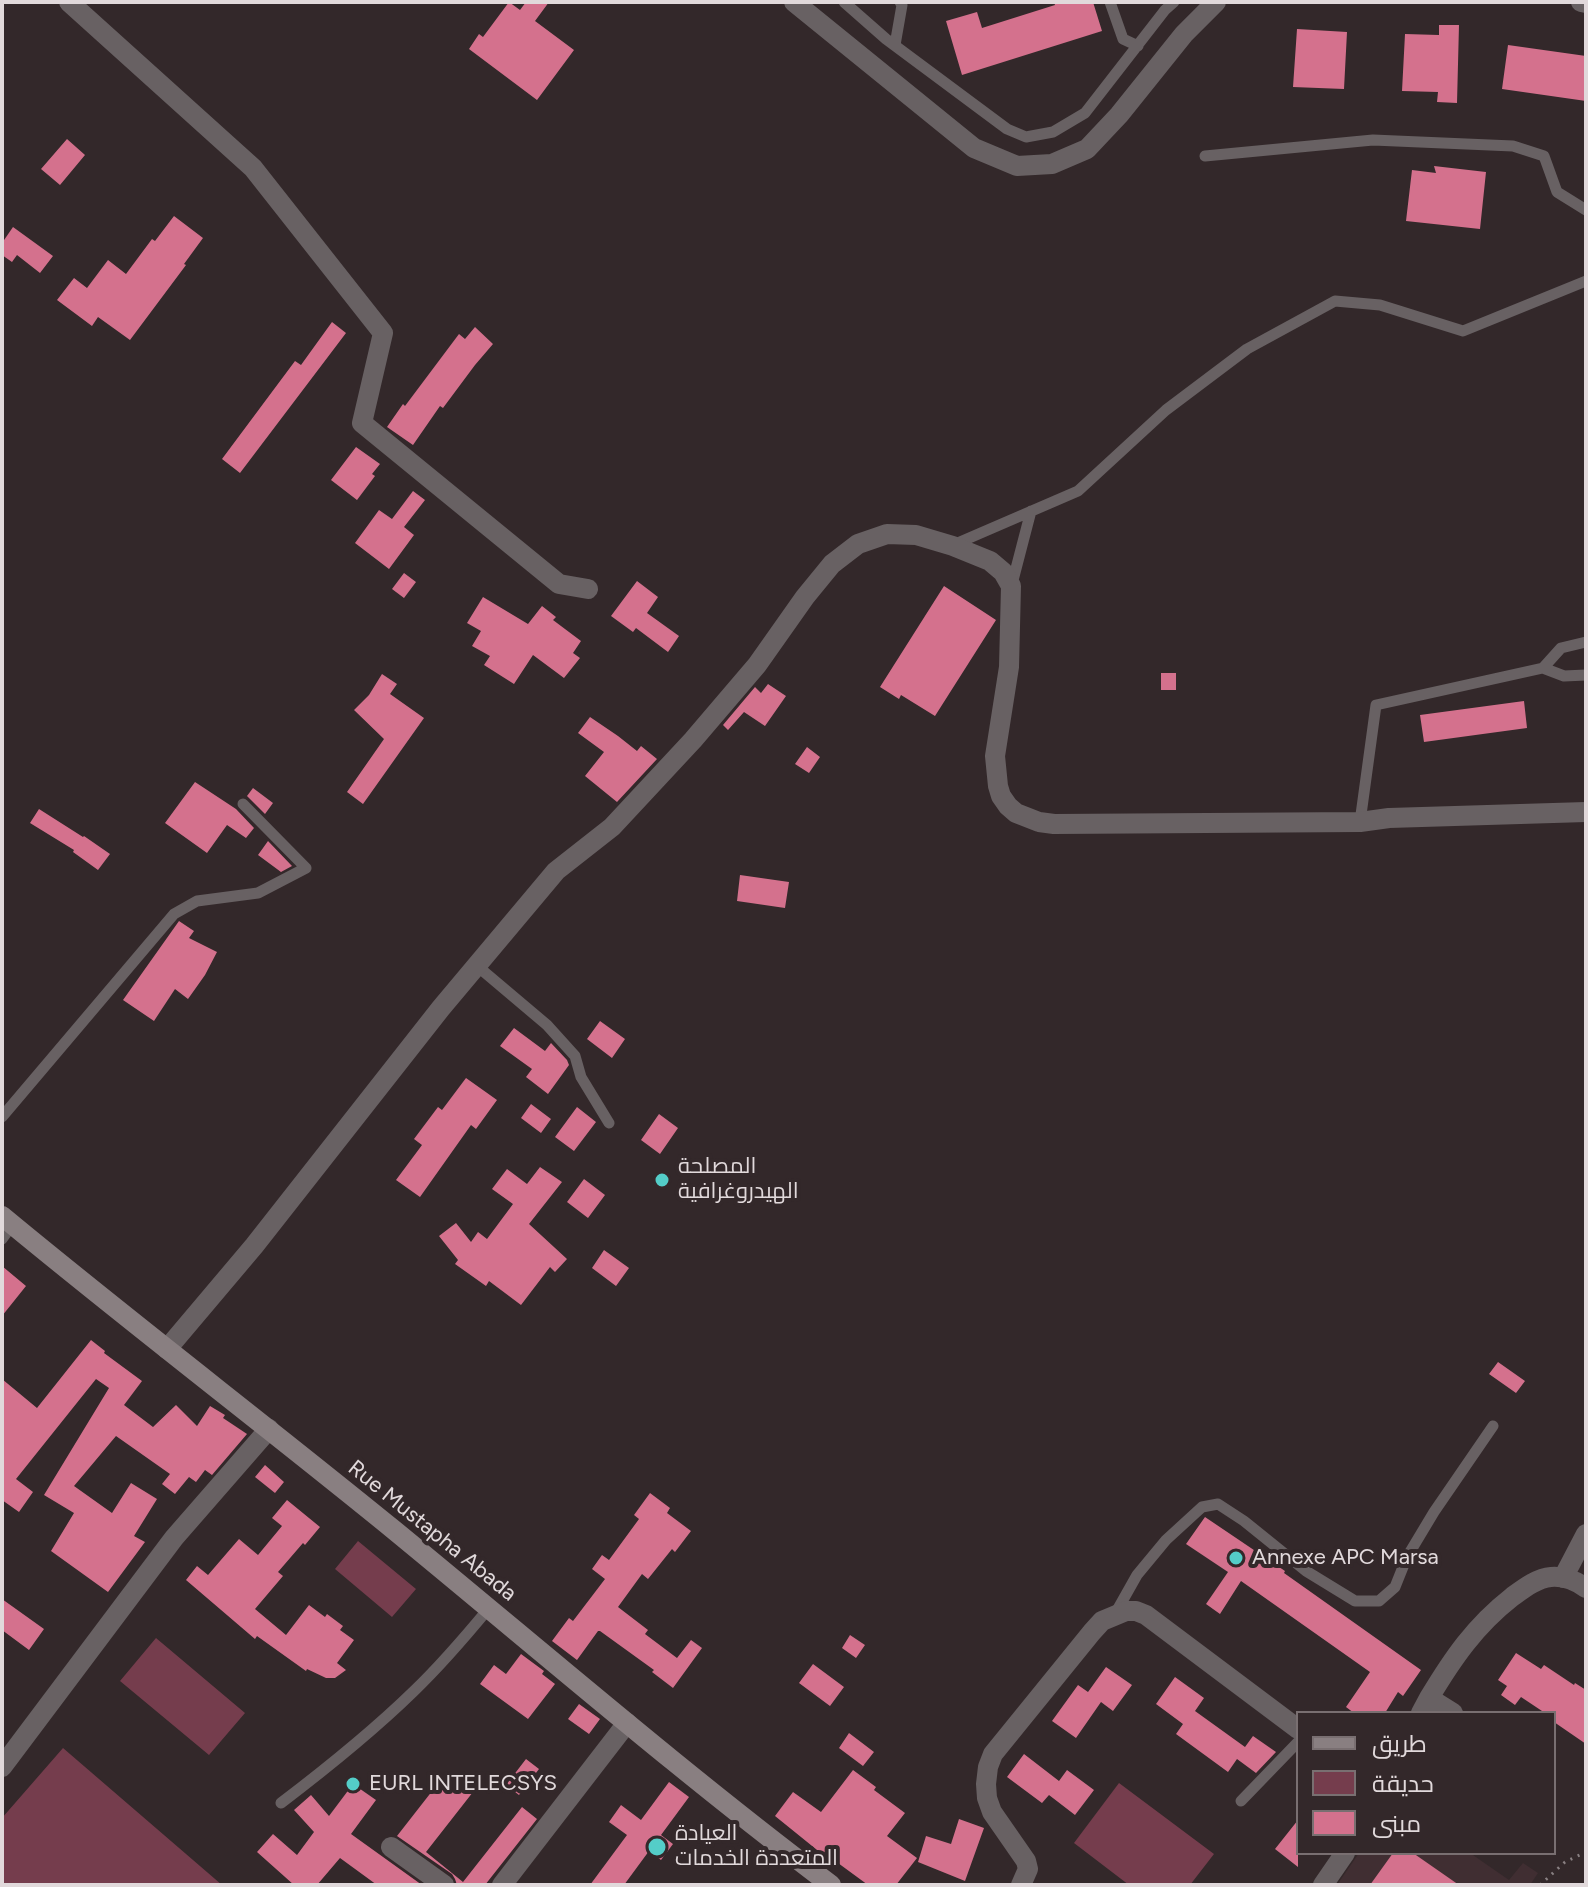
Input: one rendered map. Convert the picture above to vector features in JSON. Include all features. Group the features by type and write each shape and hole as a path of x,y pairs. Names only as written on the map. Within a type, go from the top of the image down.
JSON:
{"main road":[{"name":"Rue Mustapha Abada","path":"5,1226 269,1429 819,1881"}],"street":[{"path":"69,2 253,168 383,333 362,423 559,584 588,589"},
{"path":"794,2 974,148 1017,166 1052,164 1087,149 1119,115 1184,34 1216,2"},
{"path":"167,1349 254,1246 476,965 556,871 612,827 693,740 757,665 832,564 858,544 887,534 916,535 990,561 1003,572 1011,586 1009,667 995,756 1001,796 1016,813 1039,822 1360,822 1389,818 1586,812"},
{"path":"2,1767 174,1538 269,1429"},
{"path":"1563,1578 1586,1534"},
{"path":"1446,1711 1425,1705 1455,1655 1501,1605 1535,1582 1550,1577 1573,1581 1586,1588"},
{"path":"1021,1885 1028,1869 1026,1861 992,1812 986,1784 988,1767 993,1754 1102,1621 1126,1611 1136,1611 1156,1620 1296,1727"},
{"path":"502,1885 627,1723"},
{"path":"391,1847 444,1885"},
{"path":"1323,1885 1344,1855"}],"lane":[{"path":"844,2 895,45 1007,129 1026,137 1053,132 1085,113 1174,2"},
{"path":"1110,2 1123,39 1138,46"},
{"path":"895,45 904,3"},
{"path":"1205,156 1373,140 1513,146 1544,156 1557,192 1586,210"},
{"path":"953,546 1078,491 1166,410 1247,349 1335,301 1380,305 1463,331 1586,281"},
{"path":"1011,586 1031,511"},
{"path":"1543,668 1561,648 1586,642"},
{"path":"1360,822 1376,705 1543,668 1564,676 1586,675"},
{"path":"2,1117 174,914 197,901 258,893 306,868 243,804"},
{"path":"476,965 547,1025 575,1056 581,1077 609,1123"},
{"path":"1115,1615 1137,1575 1166,1540 1202,1507 1218,1504 1306,1571 1355,1601 1379,1601 1395,1587 1407,1557 1434,1512 1493,1426"},
{"path":"281,1803 356,1744 416,1690 489,1608"},
{"path":"1241,1801 1296,1744"}],"path":[{"path":"1540,1885 1565,1862 1586,1852"}],"shaded area":[{"path":"1358,1855 1473,1855 1509,1880 1523,1863 1538,1873 1530,1885 1337,1885"}],"green space":[{"path":"358,1541 416,1589 392,1617 335,1569"},
{"path":"156,1638 245,1713 209,1755 120,1681"},
{"path":"63,1748 222,1885 2,1885 2,1818"},
{"path":"1119,1783 1214,1854 1190,1885 1129,1885 1074,1843"}],"building":[{"path":"509,2 520,10 526,2 549,2 535,21 574,50 537,100 469,49 479,34 483,37"},
{"path":"1054,2 1093,2 1102,31 962,75 946,21 977,12 982,28 1055,5"},
{"path":"1439,25 1459,25 1457,103 1437,102 1438,92 1402,91 1405,34 1439,35"},
{"path":"1297,29 1347,32 1344,89 1293,87"},
{"path":"1508,45 1586,56 1586,101 1502,89"},
{"path":"67,139 85,155 60,185 41,169"},
{"path":"1434,166 1486,172 1480,229 1406,221 1412,170 1436,173"},
{"path":"174,216 203,238 130,340 98,317 92,326 57,300 74,278 87,288 108,260 126,274"},
{"path":"13,227 53,256 40,273 17,255 12,262 2,255 2,243"},
{"path":"332,322 346,333 240,473 222,459 295,361 301,365"},
{"path":"475,327 493,344 443,408 440,406 413,445 387,427 459,334 465,339"},
{"path":"356,447 380,464 357,500 331,480"},
{"path":"413,491 425,500 404,527 414,535 389,569 355,543 379,510 392,519"},
{"path":"404,573 416,582 404,598 392,589"},
{"path":"637,581 658,597 647,613 679,636 668,652 636,628 633,632 611,616"},
{"path":"944,586 996,620 935,716 901,695 899,699 880,687"},
{"path":"483,597 528,624 542,606 556,617 553,620 581,641 573,653 580,658 564,678 533,655 514,684 484,665 490,656 472,646 481,631 467,623"},
{"path":"1161,673 1176,673 1176,690 1161,690"},
{"path":"382,674 397,684 390,694 424,718 363,804 347,792 384,739 354,710 369,695"},
{"path":"768,684 786,696 765,726 744,712 728,730 723,725 755,687 761,693"},
{"path":"1524,701 1527,728 1424,742 1420,715"},
{"path":"590,717 637,751 641,746 657,759 617,802 585,776 604,752 578,733"},
{"path":"807,747 820,757 809,773 795,764"},
{"path":"195,782 236,809 254,828 246,838 227,825 207,853 165,823"},
{"path":"253,788 273,803 265,814 247,796"},
{"path":"39,809 110,854 98,870 74,850 30,823"},
{"path":"268,841 292,866 281,872 258,855"},
{"path":"740,875 789,882 785,908 737,901"},
{"path":"179,921 194,931 189,938 217,952 188,999 175,989 154,1021 123,1000"},
{"path":"600,1021 625,1039 612,1058 587,1039"},
{"path":"514,1028 545,1051 551,1043 567,1060 569,1065 548,1094 526,1077 532,1069 500,1046"},
{"path":"466,1078 497,1100 476,1129 471,1125 420,1197 396,1180 422,1145 414,1139 438,1107 442,1110"},
{"path":"531,1104 551,1119 541,1133 521,1118"},
{"path":"577,1107 596,1122 574,1151 555,1137"},
{"path":"659,1114 678,1128 660,1154 641,1140"},
{"path":"540,1167 562,1182 529,1224 567,1259 555,1272 550,1267 521,1305 489,1281 486,1286 455,1264 458,1260 439,1236 456,1223 471,1242 478,1232 487,1239 513,1204 492,1189 507,1169 527,1184"},
{"path":"584,1179 605,1195 588,1218 567,1202"},
{"path":"604,1250 629,1268 616,1286 592,1268"},
{"path":"2,1266 26,1286 2,1316"},
{"path":"91,1340 142,1381 124,1405 153,1427 176,1405 197,1426 210,1406 247,1434 212,1475 205,1470 196,1482 189,1477 175,1494 162,1484 170,1474 116,1436 74,1486 112,1513 131,1483 157,1499 134,1536 145,1542 108,1592 51,1551 74,1513 44,1495 109,1388 96,1379 16,1479 33,1492 19,1512 2,1500 2,1379 37,1408"},
{"path":"1498,1362 1525,1381 1516,1393 1489,1374"},
{"path":"265,1465 284,1482 275,1493 255,1477"},
{"path":"650,1493 670,1508 667,1513 691,1531 648,1579 642,1574 618,1607 648,1630 645,1634 677,1658 691,1640 702,1648 673,1688 652,1672 654,1670 600,1631 577,1660 552,1641 569,1618 573,1621 605,1579 592,1569 602,1555 609,1560 639,1519 634,1515"},
{"path":"287,1500 320,1527 278,1572 283,1576 255,1609 286,1635 309,1605 343,1626 340,1630 354,1640 337,1663 346,1670 335,1678 306,1671 257,1636 255,1639 186,1580 197,1566 208,1575 239,1539 258,1555 282,1526 272,1518"},
{"path":"1205,1517 1421,1670 1403,1696 1398,1692 1386,1711 1351,1711 1346,1707 1370,1672 1241,1581 1220,1614 1206,1604 1228,1572 1186,1544"},
{"path":"2,1599 44,1629 29,1650 2,1630"},
{"path":"850,1635 865,1645 856,1658 842,1648"},
{"path":"1516,1653 1541,1669 1544,1665 1586,1690 1586,1744 1556,1723 1556,1711 1542,1711 1521,1697 1515,1705 1501,1695 1507,1686 1498,1680"},
{"path":"521,1654 544,1671 542,1674 555,1684 528,1719 480,1684 494,1665 506,1674"},
{"path":"813,1664 844,1687 830,1706 799,1683"},
{"path":"1106,1667 1132,1685 1113,1711 1101,1702 1076,1738 1052,1721 1078,1685 1088,1692"},
{"path":"1175,1677 1204,1698 1195,1711 1245,1747 1253,1736 1276,1752 1256,1773 1237,1759 1228,1772 1176,1734 1183,1724 1156,1704"},
{"path":"579,1704 600,1719 589,1734 568,1719"},
{"path":"849,1733 874,1752 863,1766 839,1748"},
{"path":"1024,1754 1059,1781 1067,1770 1094,1790 1075,1815 1049,1795 1042,1803 1007,1777"},
{"path":"526,1759 539,1769 519,1795 506,1785"},
{"path":"853,1770 905,1813 887,1836 917,1858 896,1885 868,1885 822,1854 775,1816 793,1792 821,1812"},
{"path":"447,1772 473,1792 426,1852 463,1882 522,1807 537,1819 485,1885 457,1885 452,1874 397,1836"},
{"path":"669,1782 689,1797 661,1835 673,1844 661,1860 649,1851 624,1885 590,1885 627,1835 609,1822 621,1805 641,1820"},
{"path":"353,1784 376,1800 351,1834 422,1885 377,1885 340,1858 317,1885 294,1885 257,1852 273,1834 297,1855 314,1832 294,1810 311,1795 329,1816"},
{"path":"959,1819 984,1828 965,1881 918,1862 926,1836 951,1844"},
{"path":"1296,1823 1298,1867 1275,1849"},
{"path":"1392,1855 1416,1855 1459,1885 1370,1885"}],"place":[{"name":"المصلحة الهيدروغرافية","path":"662,1180"},
{"name":"Annexe APC Marsa","path":"1236,1558"},
{"name":"EURL INTELECSYS","path":"353,1784"},
{"name":"العيادة المتعددة الخدمات","path":"657,1847"}]}
